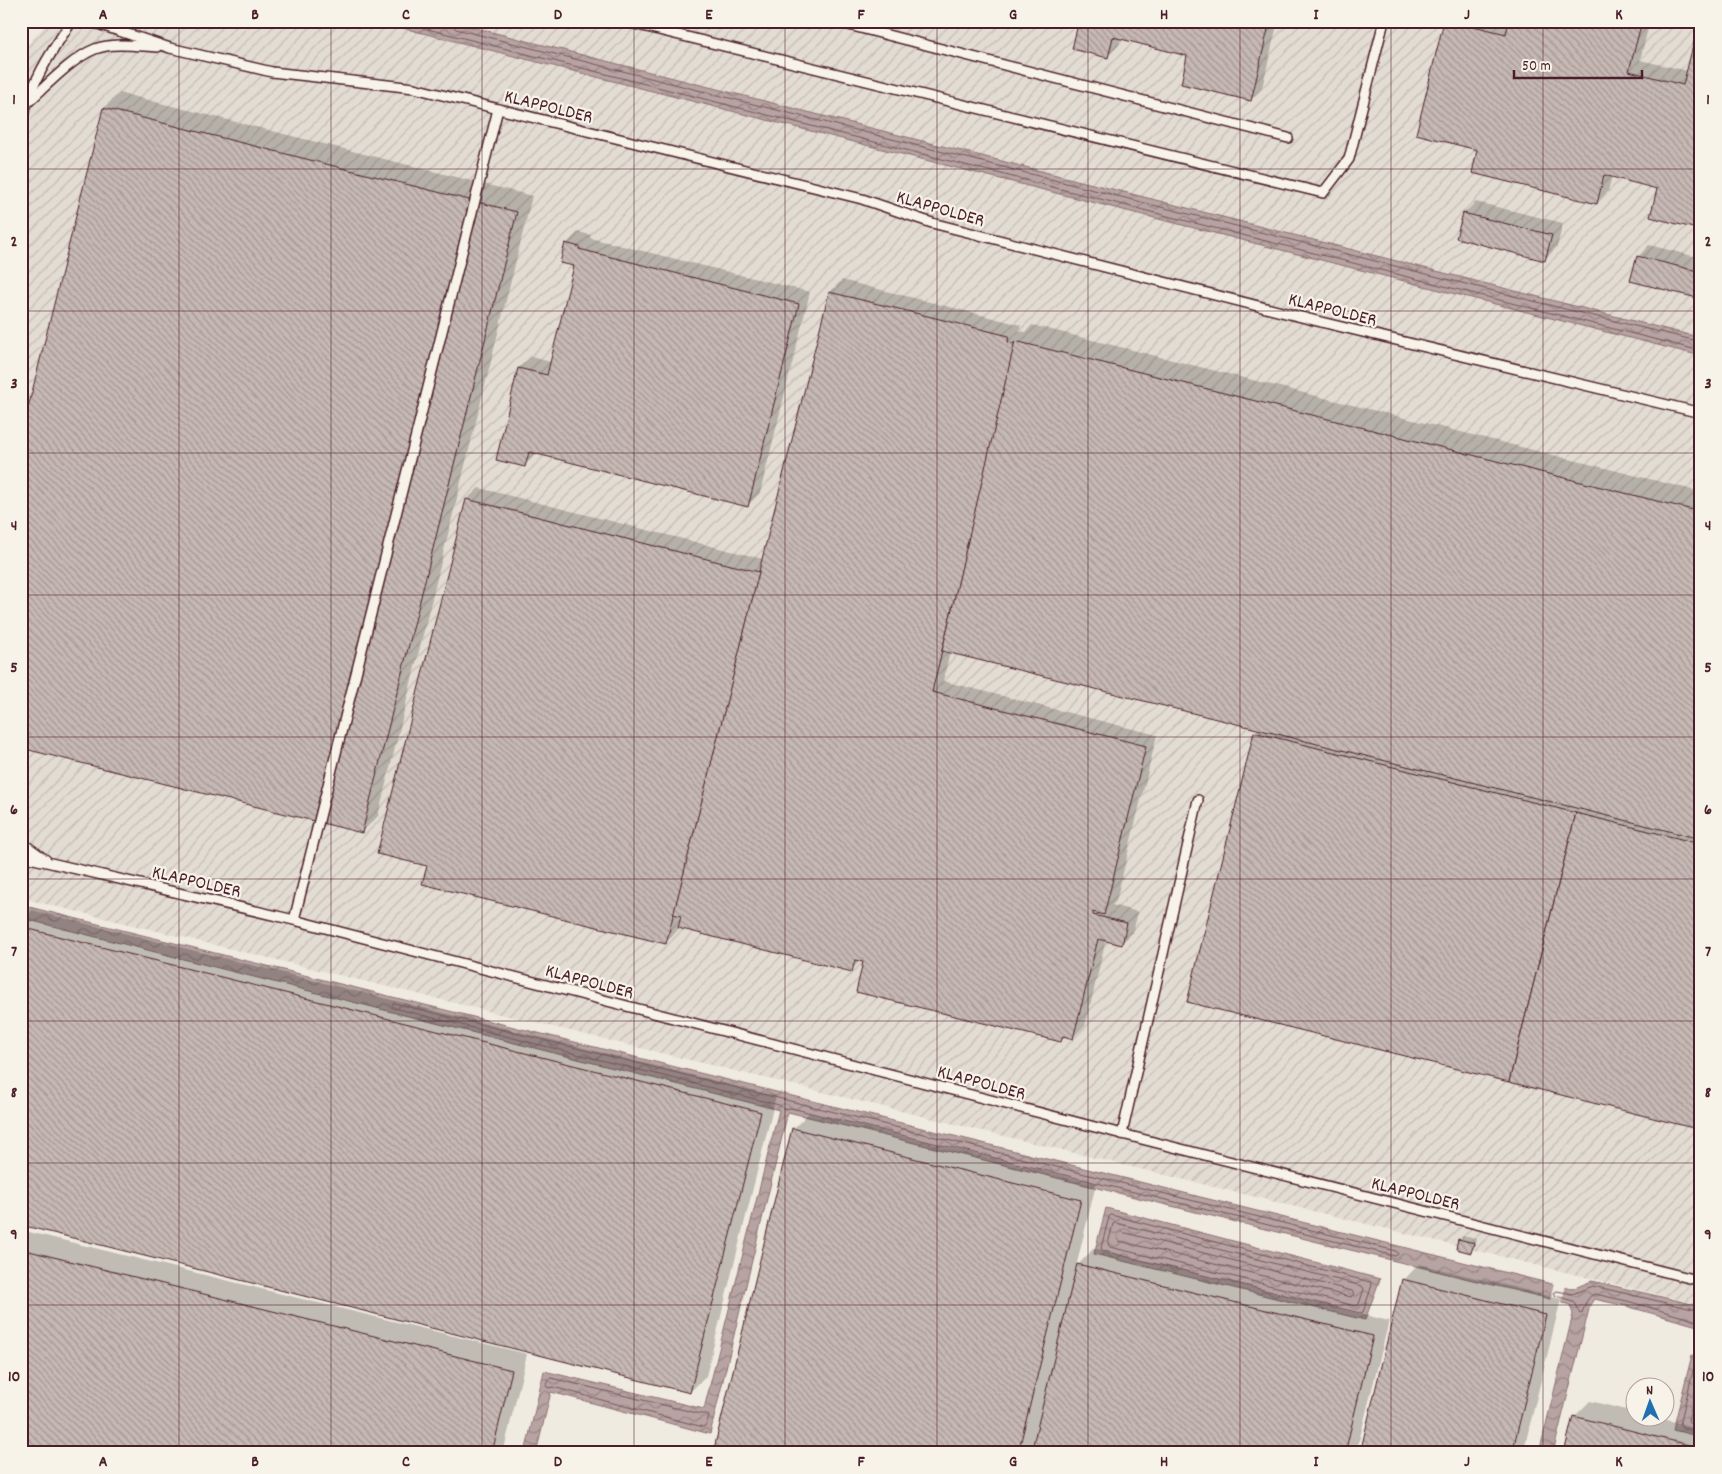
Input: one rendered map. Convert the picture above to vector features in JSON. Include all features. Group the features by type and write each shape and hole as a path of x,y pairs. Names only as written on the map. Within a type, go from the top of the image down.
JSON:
{"lane":[{"path":"21,124 25,106 49,54 72,21"},
{"name":"KLAPPOLDER","path":"89,21 170,48 272,72 414,88 862,199 932,223 1321,322 1701,413"},
{"path":"622,21 1323,193 1349,159 1384,21"},
{"path":"833,21 1288,138"},
{"name":"KLAPPOLDER","path":"25,106 75,61 94,49 118,45 170,48"},
{"path":"294,920 498,109"},
{"path":"1122,1134 1198,800"},
{"name":"KLAPPOLDER","path":"21,842 48,862"},
{"name":"KLAPPOLDER","path":"21,856 294,920 1122,1134 1701,1281"}],"shaded area":[{"path":"49,21 1701,21 1701,1305 21,898 21,52"}],"water":[{"path":"375,21 448,21 1701,338 1701,356"},
{"path":"21,905 1572,1289 1592,1281 1701,1306 1701,1327 1594,1299 1590,1305 1553,1453 1539,1453 1573,1314 1570,1305 788,1112 710,1434 551,1392 536,1453 525,1453 544,1371 704,1409 779,1110 21,918"},
{"path":"1106,1208 1380,1279 1365,1320 1094,1254"},
{"path":"1692,1355 1701,1357 1701,1437 1673,1430"}],"pier":[{"path":"1554,1282 1566,1285 1561,1305 1550,1301"}],"building":[{"path":"1049,21 1270,21 1251,101 1181,84 1187,56 1113,37 1108,58 1072,49 1077,28"},
{"path":"1444,21 1453,21 1506,34 1509,21 1642,21 1629,71 1683,85 1698,26 1701,27 1701,230 1650,217 1657,189 1604,175 1597,204 1472,173 1477,150 1416,134"},
{"path":"103,108 517,212 362,833 21,748 21,436"},
{"path":"1463,213 1552,235 1545,261 1456,238"},
{"path":"565,243 580,247 579,249 799,304 748,507 529,452 525,467 496,460 518,368 547,375 574,266 560,263"},
{"path":"1637,256 1701,272 1701,299 1630,281"},
{"path":"829,292 1009,336 1008,342 1016,344 932,692 1146,746 1104,915 1093,912 1093,915 1127,923 1122,945 1098,939 1073,1039 1063,1036 1061,1042 856,992 863,962 855,960 852,972 678,928 681,916 673,914"},
{"path":"1015,341 1701,512 1701,839 942,651"},
{"path":"466,499 759,572 666,944 422,884 427,866 377,854"},
{"path":"1254,732 1576,813 1509,1082 1187,1002"},
{"path":"1576,813 1701,844 1701,1130 1509,1082"},
{"path":"21,927 761,1112 690,1393 21,1225"},
{"path":"792,1128 1081,1200 1018,1453 713,1453"},
{"path":"1458,1239 1474,1243 1471,1253 1456,1249"},
{"path":"21,1249 512,1370 492,1453 29,1453 21,1451"},
{"path":"1077,1264 1373,1336 1345,1453 1031,1453"},
{"path":"1402,1279 1546,1315 1512,1453 1360,1453"},
{"path":"1573,1416 1701,1448 1701,1453 1564,1453"}]}
